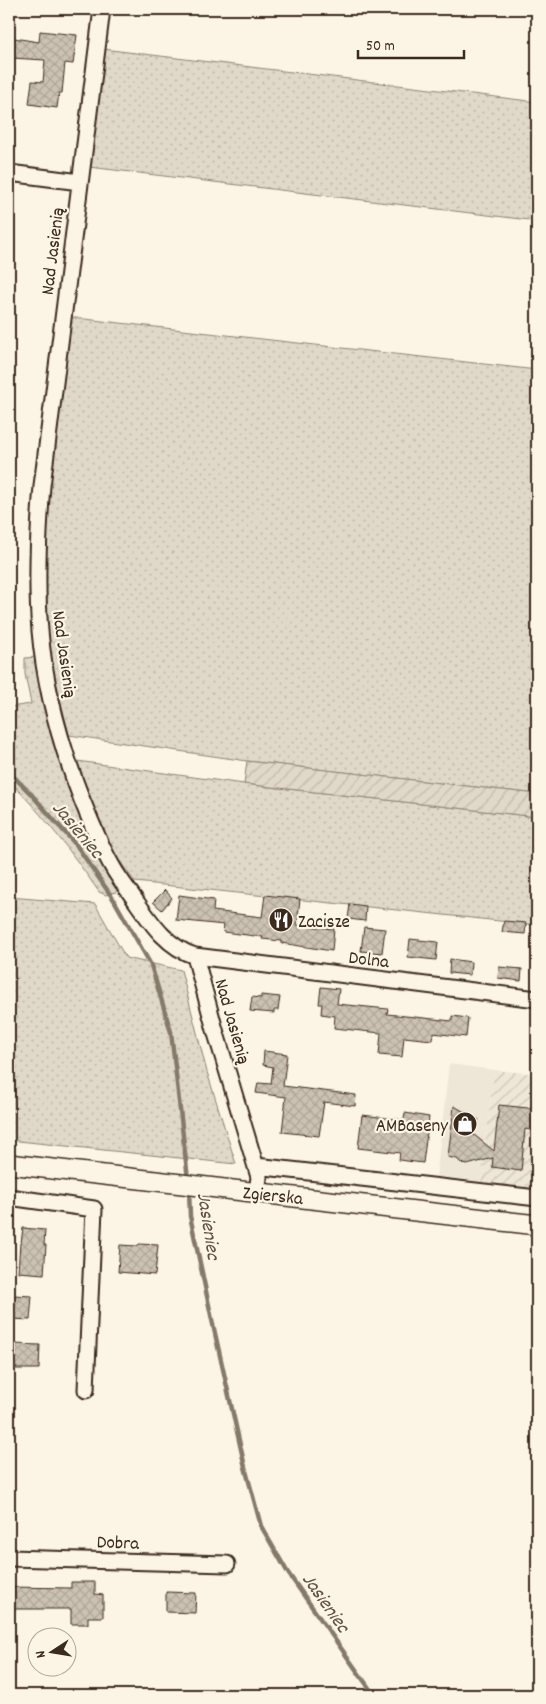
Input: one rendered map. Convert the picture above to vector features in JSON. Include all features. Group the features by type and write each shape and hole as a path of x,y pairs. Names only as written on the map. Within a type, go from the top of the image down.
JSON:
{"main road":[{"name":"Zgierska","path":"9,1164 537,1225"}],"street":[{"name":"Nad Jasienią","path":"102,9 42,486 38,549 42,650 55,720 76,784 100,843 126,887 166,940 184,952 195,956 259,1177 257,1192"},
{"path":"9,174 80,182"},
{"name":"Dolna","path":"195,956 537,999"},
{"path":"256,1166 537,1198"},
{"path":"9,1197 94,1209 86,1390"},
{"name":"Dobra","path":"9,1558 227,1564"}],"shaded area":[{"path":"103,49 537,102 537,221 89,167"},
{"path":"67,317 537,370 537,794 247,761 69,735 48,650 45,575 46,493"},
{"path":"36,657 83,816 102,862 119,891 106,895 99,892 57,834 9,781 9,707 31,704 25,674 25,658"},
{"path":"77,761 244,784 537,817 537,925 135,882 105,841"},
{"path":"247,761 537,794 537,817 244,784"},
{"path":"9,897 95,904 126,958 181,970 207,1072 236,1164 9,1140"},
{"name":"AMBaseny","path":"449,1064 494,1070 481,1183 436,1178"},
{"path":"494,1070 537,1074 537,1189 481,1183"}],"building":[{"path":"40,31 77,35 73,64 65,63 62,93 59,93 57,108 29,104 32,81 43,82 45,60 11,58 14,38 39,42"},
{"path":"165,890 172,898 162,910 153,902"},
{"path":"179,895 214,900 213,911 262,917 265,895 300,899 297,925 334,929 332,951 281,943 281,941 262,939 263,937 223,932 224,925 176,920"},
{"path":"350,904 366,906 365,921 348,919"},
{"path":"504,921 526,923 525,934 502,932"},
{"path":"364,927 385,929 382,953 361,951"},
{"path":"410,939 438,942 436,960 408,957"},
{"path":"450,959 471,962 470,975 449,973"},
{"path":"499,967 522,969 521,981 498,978"},
{"path":"321,987 339,989 337,1004 388,1009 387,1014 452,1021 452,1016 468,1018 466,1037 433,1033 432,1040 404,1037 402,1057 379,1055 381,1033 334,1028 335,1016 321,1014 322,1004 319,1004"},
{"path":"261,995 280,997 278,1010 274,1010 274,1013 250,1011 252,997 261,998"},
{"path":"264,1051 287,1054 283,1086 356,1095 355,1106 324,1102 319,1136 282,1132 286,1097 256,1093 258,1083 271,1084 273,1067 263,1065"},
{"path":"499,1105 537,1109 537,1131 525,1129 521,1171 492,1167 493,1158 467,1165 457,1159 448,1157 454,1106 479,1120 468,1130 494,1151"},
{"path":"405,1113 429,1117 423,1163 399,1160 400,1153 358,1148 362,1115 404,1120"},
{"path":"23,1228 45,1230 44,1274 18,1272"},
{"path":"139,1244 158,1245 155,1275 118,1272 120,1245 137,1246"},
{"path":"13,1295 32,1296 30,1320 11,1319"},
{"path":"12,1344 40,1345 39,1369 16,1369 17,1367 9,1367"},
{"path":"71,1582 95,1582 95,1594 103,1595 103,1617 88,1617 88,1624 71,1624 71,1609 9,1609 9,1587 71,1588"},
{"path":"166,1592 196,1593 195,1613 166,1612"}],"waterway":[{"name":"Jasieniec","path":"9,772 77,846 114,900 151,965 171,1032 188,1179"},
{"name":"Jasieniec","path":"189,1189 190,1216 214,1329 245,1467 261,1526 288,1573 374,1695"}],"place":[{"name":"Zacisze","path":"281,920"},
{"name":"AMBaseny","path":"465,1124"}]}
